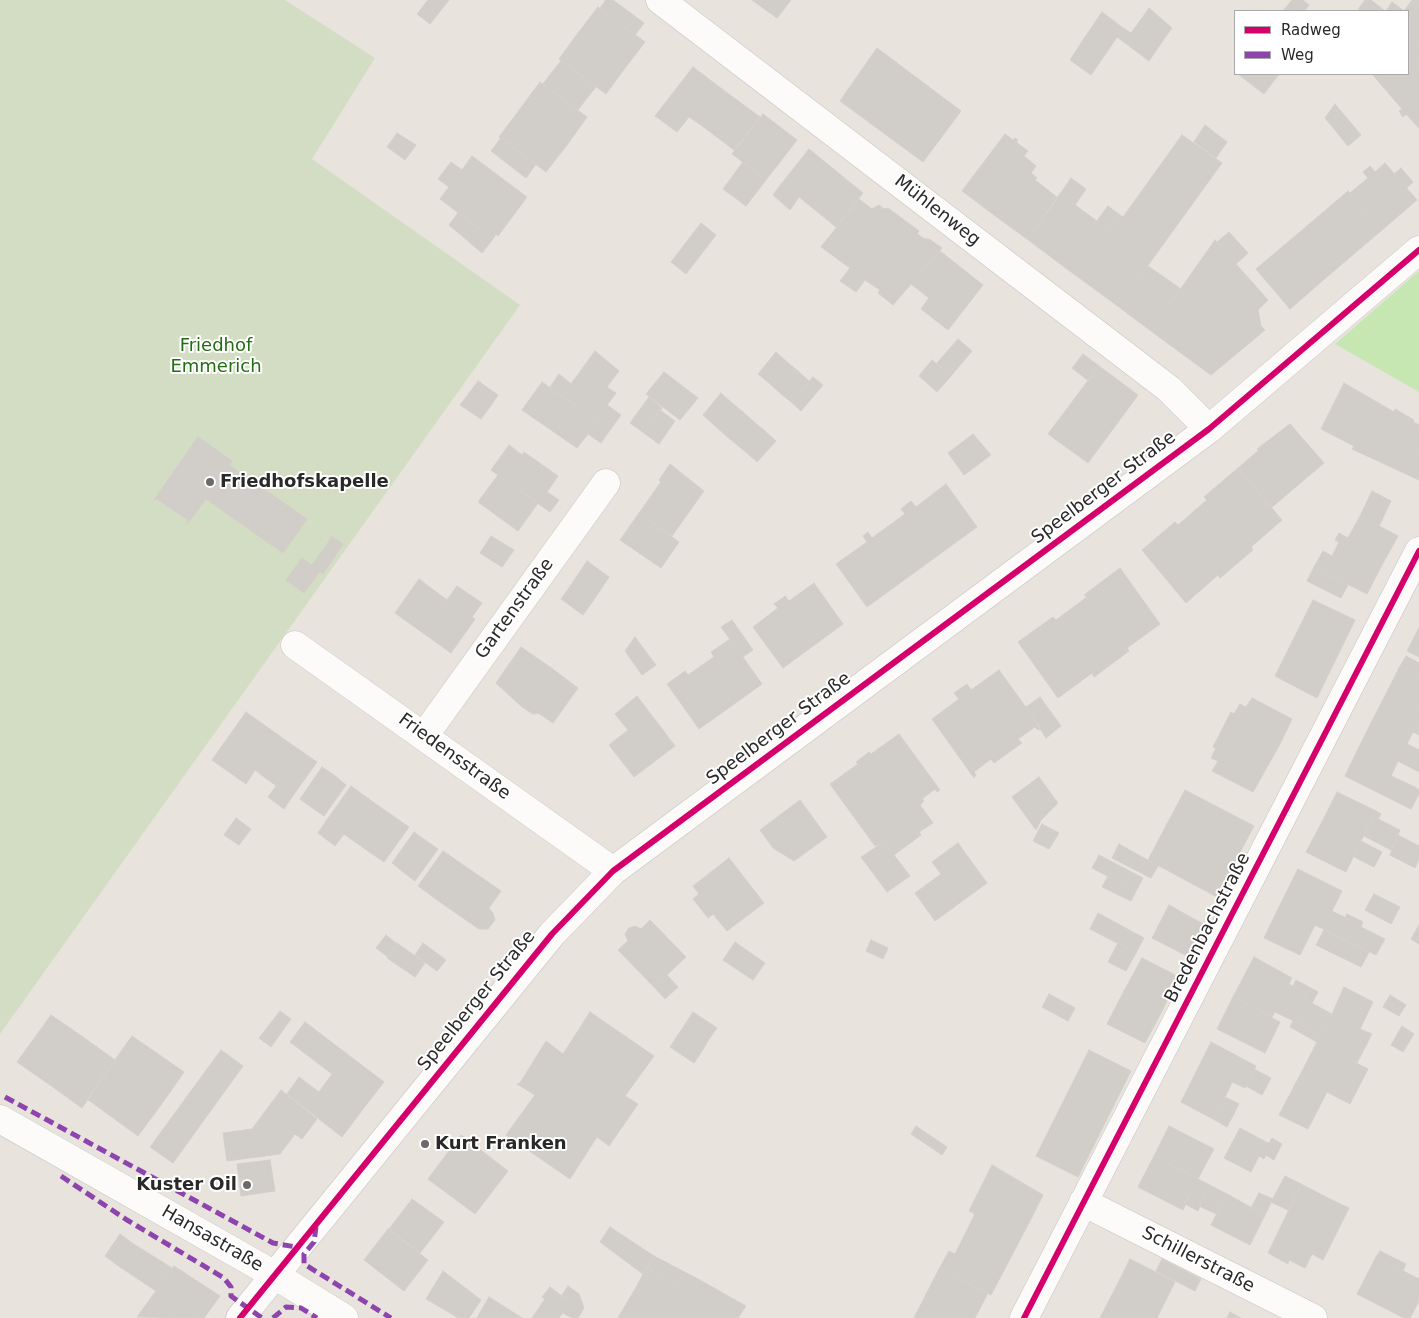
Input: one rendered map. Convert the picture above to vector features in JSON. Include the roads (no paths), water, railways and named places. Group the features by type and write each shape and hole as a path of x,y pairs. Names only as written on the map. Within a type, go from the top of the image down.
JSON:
{"street":[{"name":"Mühlenweg","path":"660,0 1169,389 1209,429"},
{"name":"Speelberger Straße","path":"240,1318 273,1274 552,934 613,871 1209,429 1419,250"},
{"name":"Gartenstraße","path":"424,736 606,483"},
{"name":"Bredenbachstraße","path":"1024,1318 1419,551"},
{"name":"Friedensstraße","path":"295,645 613,871"},
{"name":"Hansastraße","path":"0,1119 273,1274 344,1318"},
{"name":"Schillerstraße","path":"1083,1202 1312,1318"}],"place":[{"name":"Friedhofskapelle","path":"210,482"},
{"name":"Kurt Franken","path":"425,1144"},
{"name":"Kuster Oil","path":"247,1185"}],"park label":[{"name":"Friedhof Emmerich","path":"216,356"}]}
